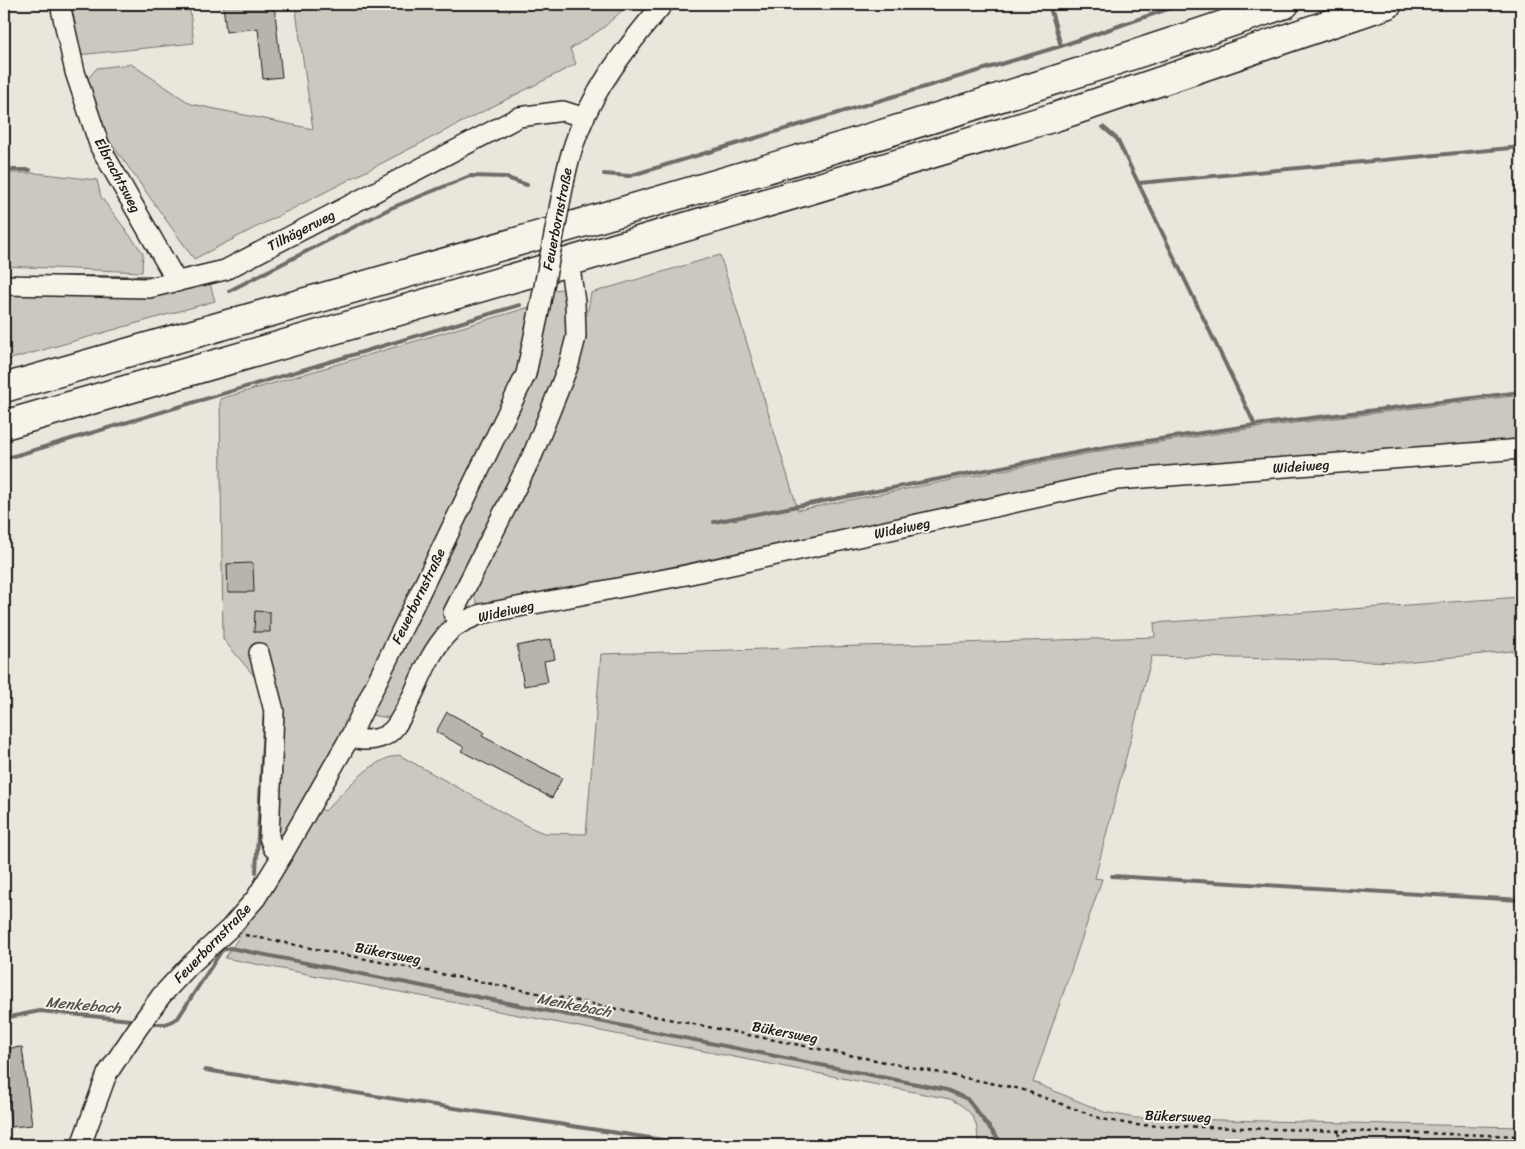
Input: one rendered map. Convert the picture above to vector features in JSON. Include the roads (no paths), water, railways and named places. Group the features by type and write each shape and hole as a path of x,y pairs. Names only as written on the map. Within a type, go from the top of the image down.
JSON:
{"highway":[{"path":"4,388 847,144 1046,84 1284,4"},
{"path":"4,425 569,262 1055,116 1388,4"}],"street":[{"name":"Elbrachtsweg","path":"60,4 75,72 100,147 177,282"},
{"name":"Feuerbornstraße","path":"81,1145 107,1074 161,996 188,966 230,928 256,898 350,737 526,374 569,156 582,118 613,66 663,4"},
{"name":"Tilhägerweg","path":"4,285 149,288 225,270 519,117 563,111 582,118"},
{"path":"458,625 453,613 533,454 569,364 576,337 575,302 569,262"},
{"name":"Wideiweg","path":"350,737 367,741 394,728 433,654 448,633 458,625 482,614 686,575 1117,480 1521,449"},
{"path":"259,653 274,711 269,837 273,848 283,854"}],"waterway":[{"path":"1049,4 1061,46"},
{"path":"604,174 629,176 1061,46 1182,4"},
{"path":"1103,127 1117,139 1255,425"},
{"path":"1139,183 1521,147"},
{"path":"4,170 30,170"},
{"path":"229,291 391,208 470,176 504,177 527,185"},
{"path":"63,277 151,277"},
{"path":"4,459 520,305"},
{"path":"714,522 1106,447 1255,425 1521,392"},
{"path":"256,872 265,707"},
{"path":"1112,876 1521,900"},
{"name":"Menkebach","path":"154,1024 166,1024 178,1018 222,950 230,948 947,1090 967,1099 1003,1145"},
{"name":"Menkebach","path":"4,1018 40,1011 131,1020"},
{"path":"205,1070 696,1145"}]}
